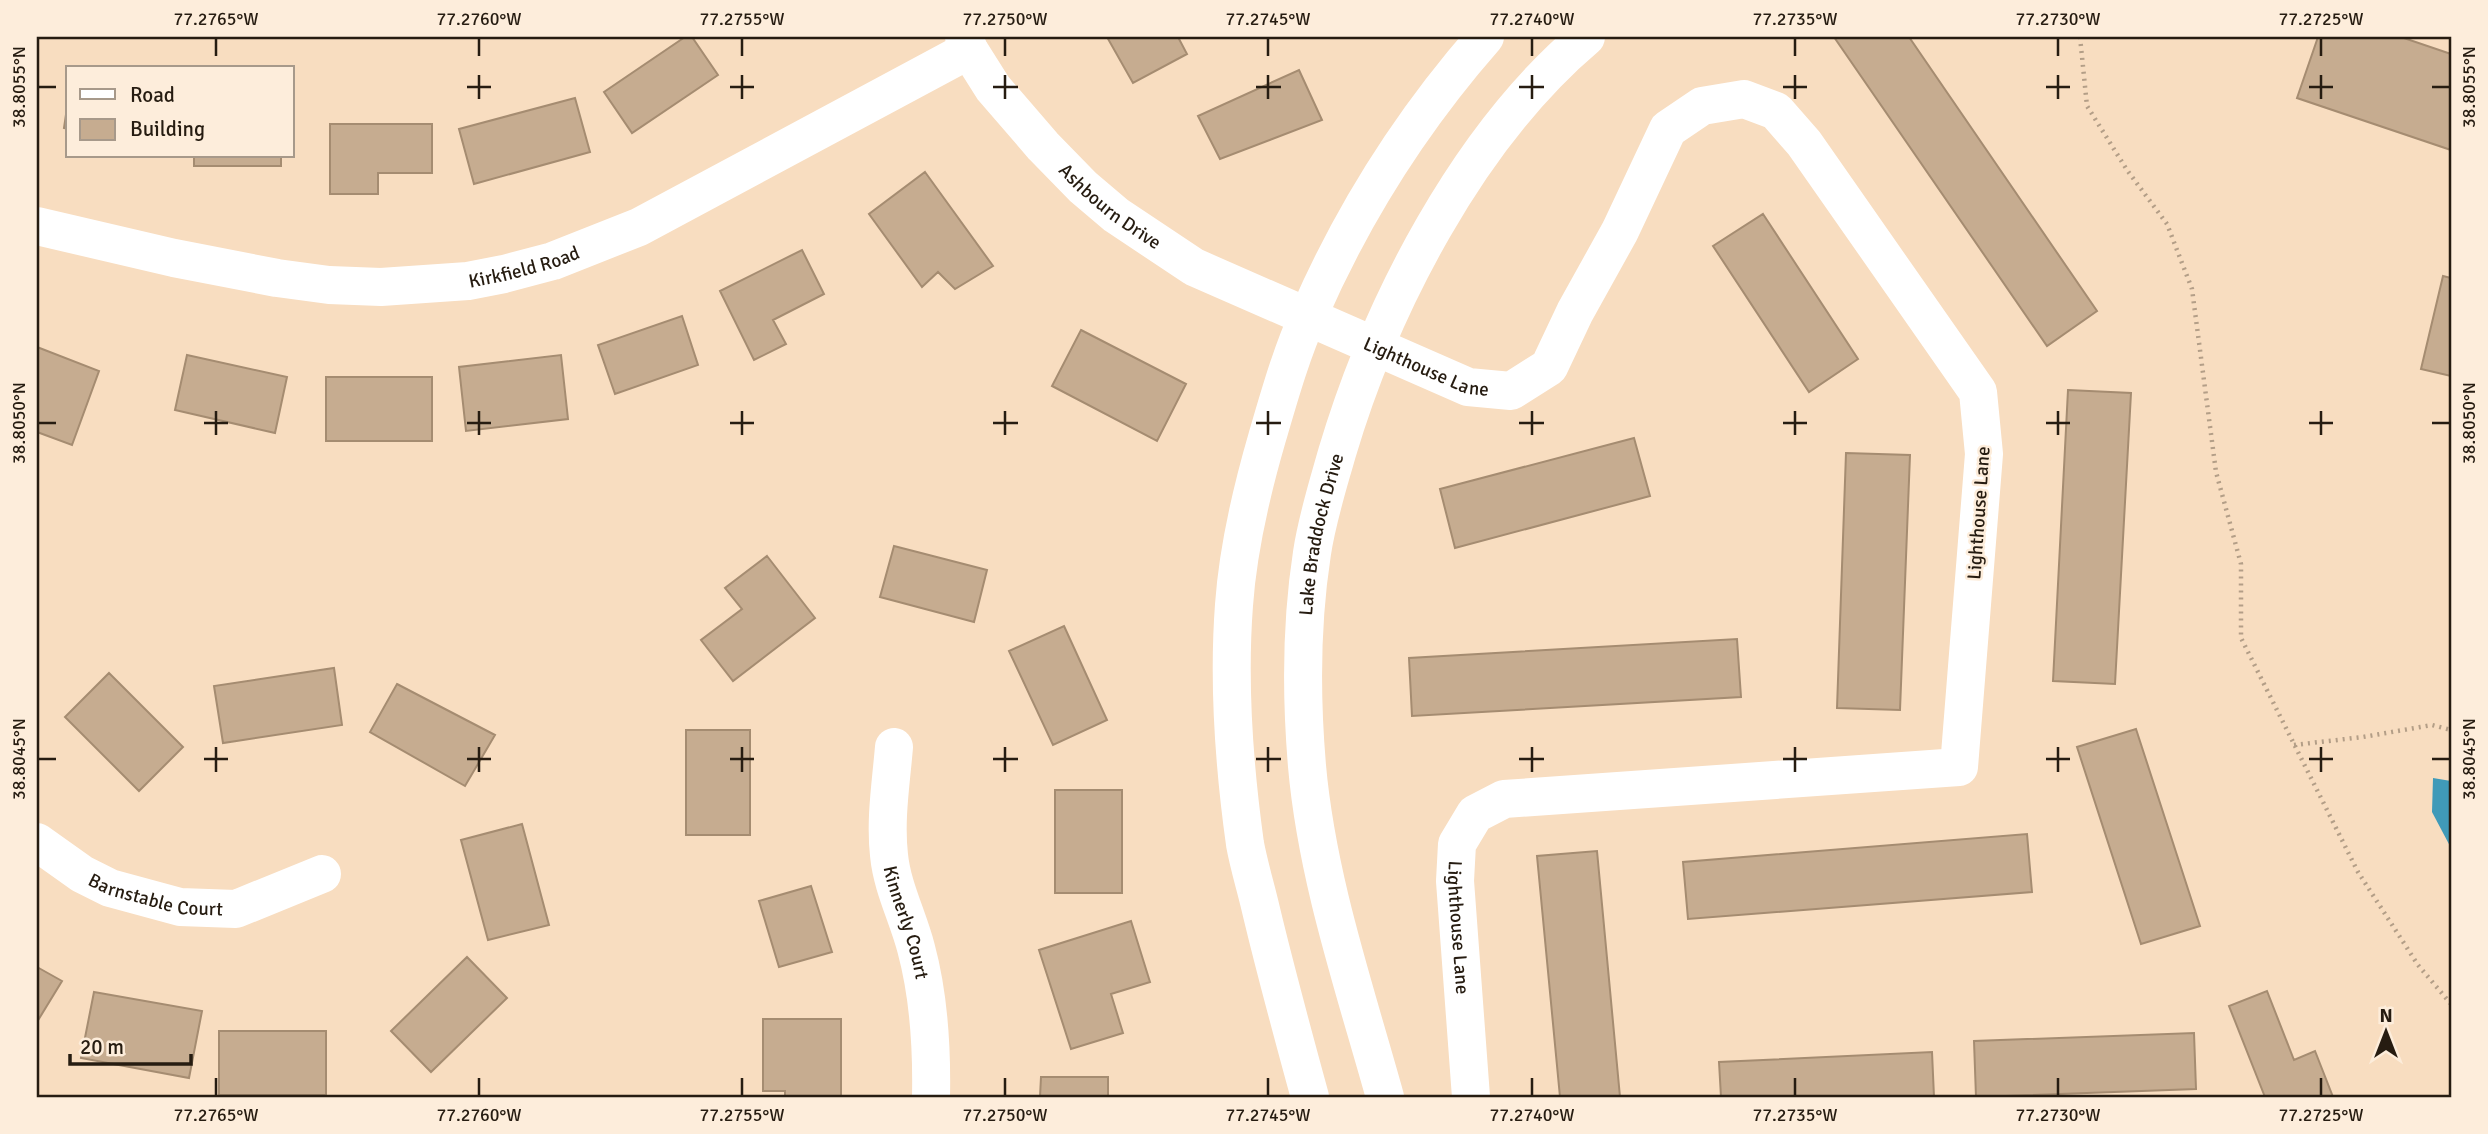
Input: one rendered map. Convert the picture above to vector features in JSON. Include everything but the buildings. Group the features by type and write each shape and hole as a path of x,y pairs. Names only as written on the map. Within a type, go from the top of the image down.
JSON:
{"street":[{"path":"1310,1097 1246,848 1236,772 1232,683 1234,605 1242,539 1272,422 1308,316 1351,229 1393,156 1450,77 1485,37"},
{"name":"Lake Braddock Drive","path":"1385,1097 1339,932 1316,835 1307,766 1303,681 1305,610 1312,551 1340,443 1374,345 1414,263 1453,194 1506,121 1563,57 1586,37"},
{"name":"Ashbourn Drive","path":"966,44 993,88 1043,146 1083,187 1116,215 1194,267 1308,316"},
{"name":"Kirkfield Road","path":"37,226 174,258 277,278 330,285 380,287 468,281 504,274 553,261 639,227 966,44"},
{"name":"Lighthouse Lane","path":"1308,316 1468,387 1511,391 1549,367 1575,312 1620,231 1668,129 1702,106 1744,99 1776,111 1804,143 1978,392 1984,454 1959,767 1504,799 1475,814 1457,844 1455,881 1471,1097"},
{"name":"Kinnerly Court","path":"894,747 887,818 889,857 916,948 926,998 932,1063 931,1097"},
{"name":"Barnstable Court","path":"37,842 82,874 110,888 180,908 236,909 321,874"}],"path":[{"path":"2080,37 2087,106 2127,170 2167,224 2192,289 2216,472 2241,564 2241,638 2358,872 2418,965 2451,1004"},
{"path":"2293,745 2363,737 2432,724 2451,730"}],"water":[{"path":"2433,778 2451,781 2451,848 2432,812"}]}
